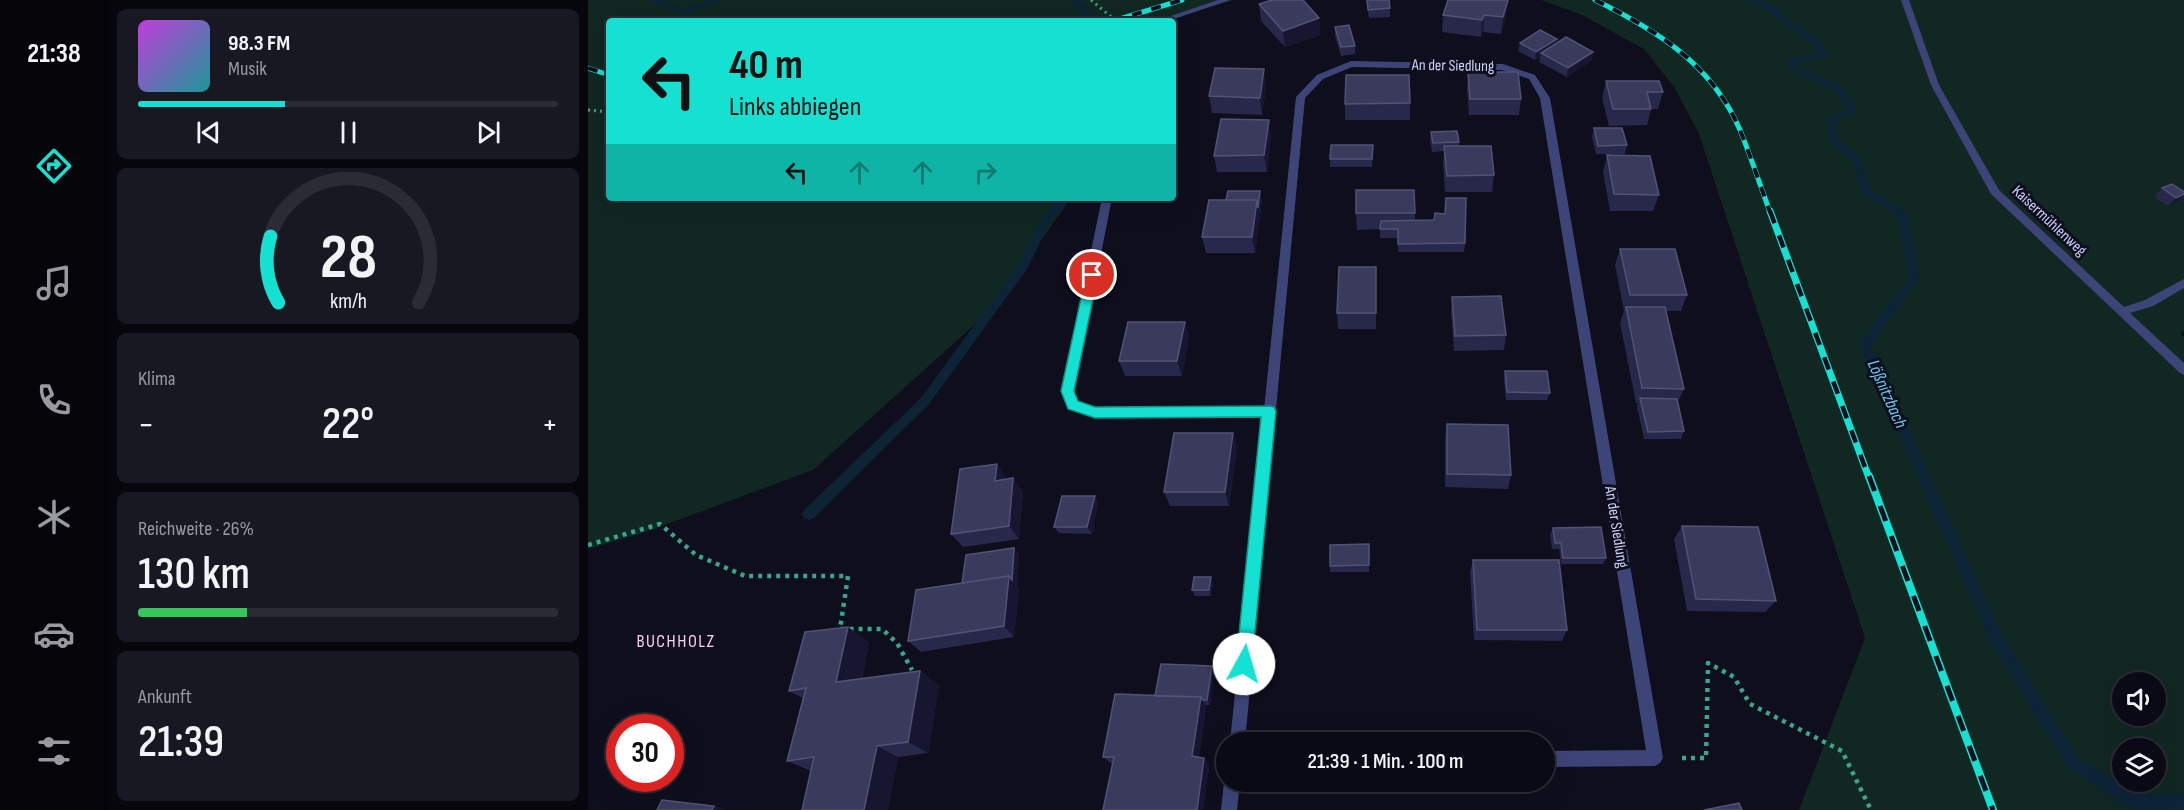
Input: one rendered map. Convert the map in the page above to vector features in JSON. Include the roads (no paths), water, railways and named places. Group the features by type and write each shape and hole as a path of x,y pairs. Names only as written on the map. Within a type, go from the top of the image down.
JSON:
{"street":[{"path":"1169,18 1226,0"},
{"name":"Kaisermühlenweg","path":"1905,0 1935,85 1995,192 2123,310 2184,370"},
{"name":"An der Siedlung","path":"1238,732 1301,97 1320,76 1351,64 1503,67 1532,77 1545,98 1655,758 1555,759"},
{"path":"1106,201 1068,391 1072,405 1095,413 1269,411"},
{"path":"2123,310 2149,303 2184,284"},
{"path":"1229,810 1231,792"}],"waterway":[{"name":"Lößnitzbach","path":"653,0 686,12 717,0"},
{"path":"1073,0 1090,18"},
{"name":"Lößnitzbach","path":"1748,0 1769,6 1781,18 1808,36 1826,55 1794,60 1790,68 1838,88 1853,112 1834,117 1831,137 1858,161 1865,191 1901,212 1915,277 1865,344 1995,636 2072,762 2137,802"},
{"path":"809,514 925,401 1023,266 1048,216 1064,201"},
{"path":"2137,802 2184,802"},
{"name":"Lößnitzbach","path":"2137,802 2143,810"}],"railway":[{"path":"1123,18 1182,0"},
{"path":"1595,0 1618,11 1660,37 1698,68 1714,86 1740,130 1770,212"},
{"path":"588,68 606,74"},
{"path":"1770,211 1869,478"},
{"path":"1869,476 1993,810"}],"district":[{"name":"BUCHHOLZ","path":"676,641"}]}
